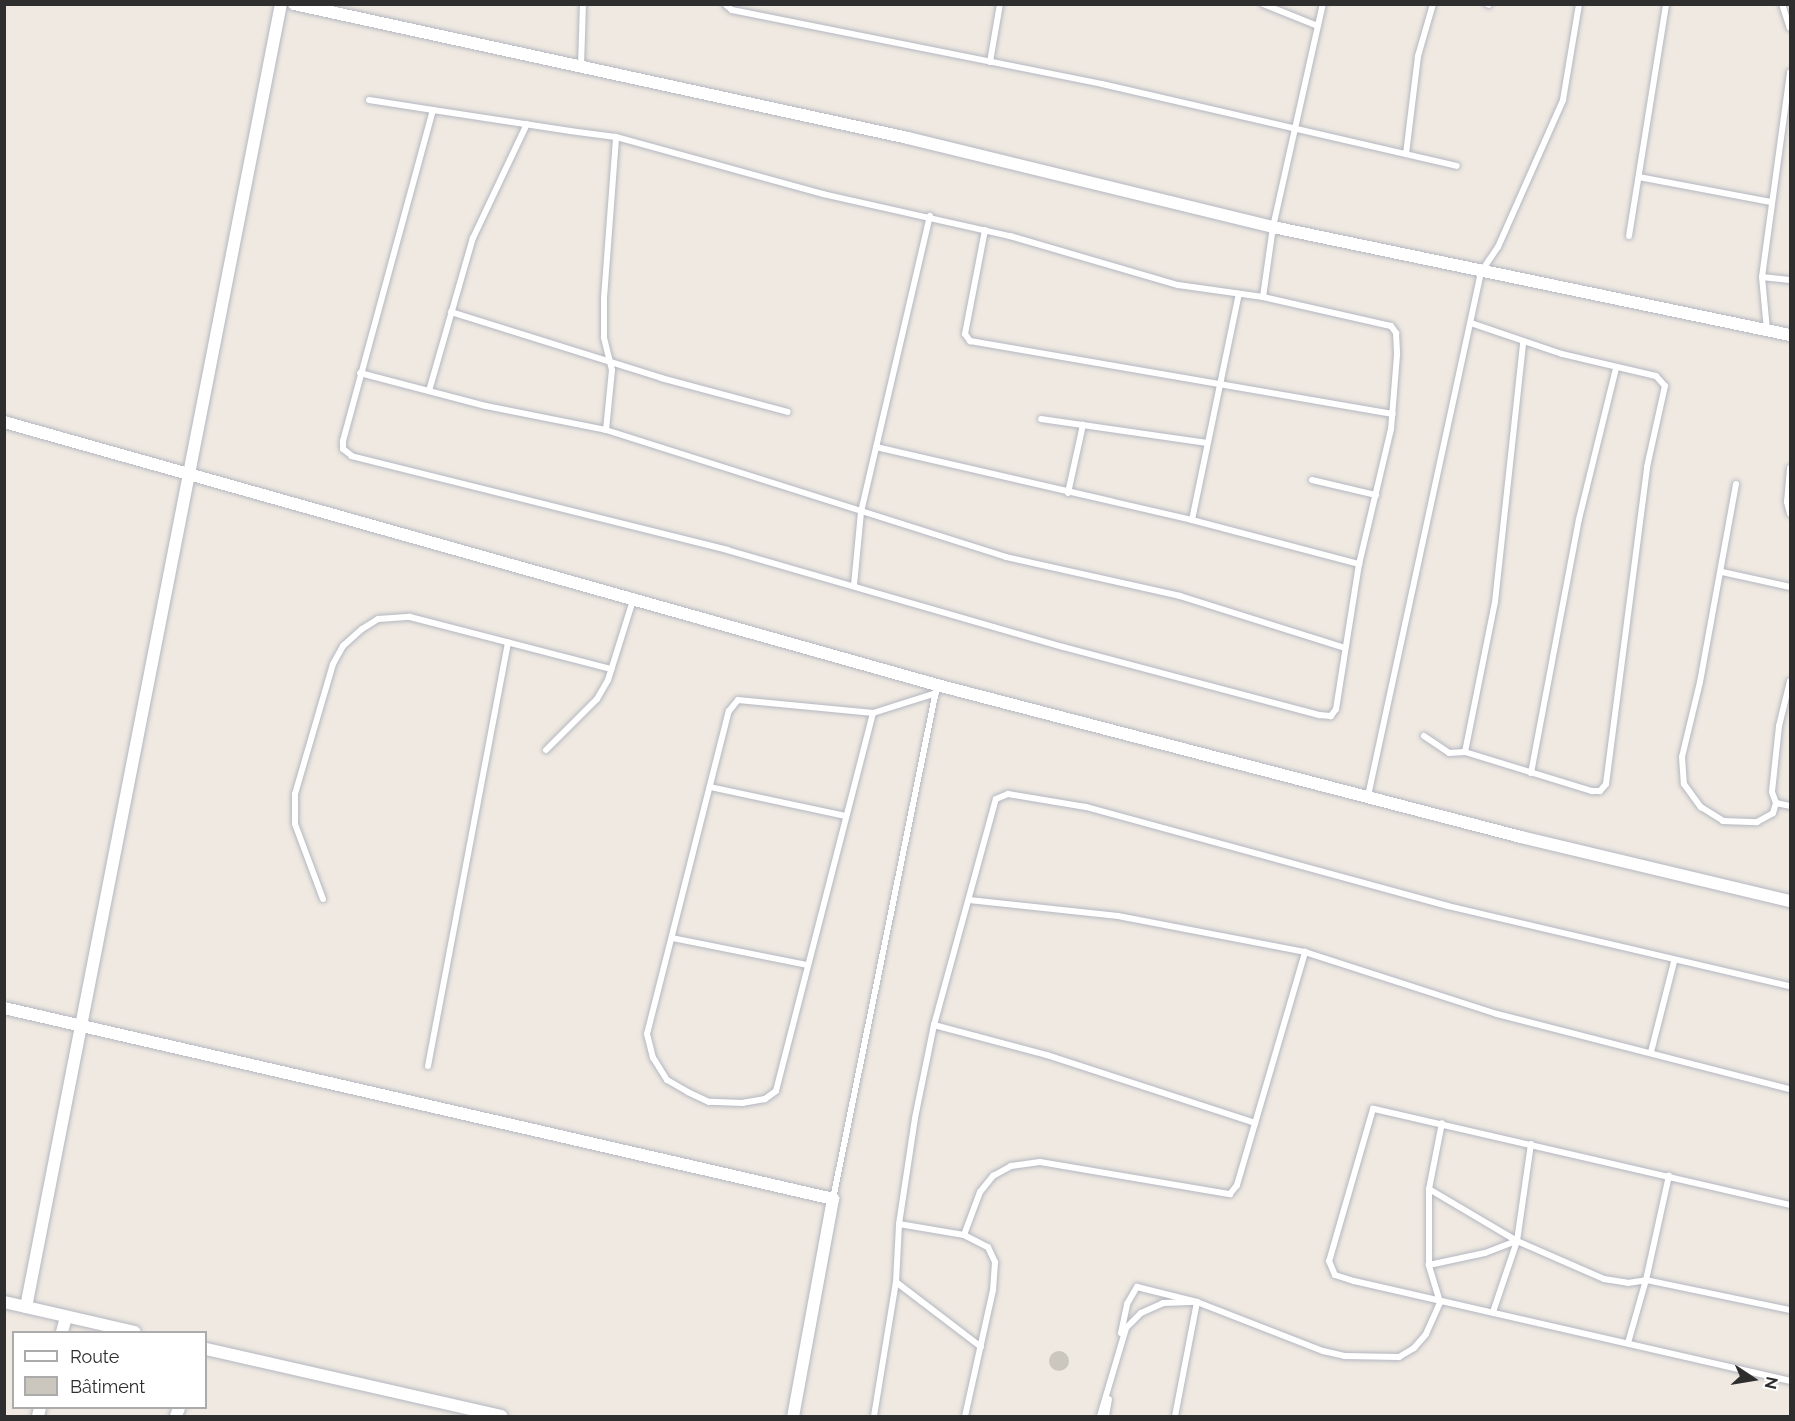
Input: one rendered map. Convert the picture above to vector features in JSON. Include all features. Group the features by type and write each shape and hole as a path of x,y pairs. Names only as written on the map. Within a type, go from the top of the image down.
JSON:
{"street":[{"path":"26,1307 281,4"},
{"path":"294,4 908,138 1273,227 1791,335"},
{"path":"4,422 190,472 936,689 1368,796 1521,837 1791,901"},
{"path":"4,1008 833,1199 793,1416"},
{"path":"4,1302 130,1331"},
{"path":"62,1331 66,1317"},
{"path":"207,1349 493,1416"}],"lane":[{"path":"581,66 583,4"},
{"path":"725,4 732,10 990,62 1457,166"},
{"path":"990,62 1000,4"},
{"path":"1263,4 1318,26"},
{"path":"1263,297 1273,227 1323,4"},
{"path":"1406,154 1418,56 1433,4"},
{"path":"1368,796 1481,272 1498,247 1557,115 1568,78 1579,4"},
{"path":"1629,236 1666,4"},
{"path":"1782,4 1791,28"},
{"path":"1767,330 1762,277 1791,72"},
{"path":"369,100 616,137 823,194 985,230 1178,285 1263,297 1391,326 1396,333 1397,355 1394,414 1359,564 1336,709 1331,716 1319,715 1064,647 728,550 352,456 343,448 343,441 433,110"},
{"path":"429,391 451,312 484,210 527,124"},
{"path":"606,430 611,387 604,298 616,137"},
{"path":"1639,177 1771,202"},
{"path":"854,585 861,512 930,216"},
{"path":"985,230 966,334 970,341 1394,414"},
{"path":"1762,277 1791,280"},
{"path":"1191,520 1239,294"},
{"path":"451,312 788,412"},
{"path":"1424,736 1449,753 1465,752 1592,791 1600,791 1606,784 1631,609 1647,467 1665,386 1656,376 1616,368 1523,343 1471,323"},
{"path":"1465,752 1495,602 1523,343"},
{"path":"1531,773 1579,519 1616,368"},
{"path":"360,373 429,391 606,430 1006,557 1180,596 1344,648"},
{"path":"1041,419 1207,443"},
{"path":"1068,493 1083,425"},
{"path":"876,447 984,470 1068,493 1191,520 1359,564"},
{"path":"1791,468 1787,502 1791,514"},
{"path":"1312,480 1376,495"},
{"path":"1736,484 1722,572 1682,758 1684,784 1701,807 1723,820 1757,822 1773,813 1776,803 1772,792 1774,761 1791,681"},
{"path":"1722,572 1791,587"},
{"path":"546,750 597,699 611,669 633,600"},
{"path":"323,899 295,824 295,794 319,703 343,646 378,619 395,616 611,669"},
{"path":"428,1066 508,642"},
{"path":"873,713 776,1091 765,1099 743,1103 709,1102 667,1080 653,1058 647,1034 729,711 738,700 873,713 936,689"},
{"path":"833,1199 936,689"},
{"path":"710,787 845,816"},
{"path":"874,1416 896,1282 899,1224 934,1025 996,799 1008,794 1086,807 1281,863 1674,962 1791,986"},
{"path":"1776,803 1791,806"},
{"path":"969,900 1118,916 1305,952 1497,1014 1791,1089"},
{"path":"672,938 807,965"},
{"path":"964,1235 980,1192 993,1176 1011,1166 1031,1163 1085,1167 1230,1194 1237,1185 1305,952"},
{"path":"1651,1052 1674,962"},
{"path":"934,1025 1047,1055 1255,1123"},
{"path":"1791,1205 1669,1175 1373,1109 1329,1261 1335,1275 1440,1302 1791,1380"},
{"path":"1106,1416 1132,1292 1137,1287 1197,1302 1323,1351 1399,1357 1426,1334 1440,1302 1429,1265 1429,1189 1442,1123"},
{"path":"1493,1312 1517,1241 1531,1144"},
{"path":"1628,1343 1646,1280 1669,1175"},
{"path":"1429,1189 1517,1241 1604,1279 1628,1283 1646,1280 1791,1310"},
{"path":"899,1224 964,1235 988,1247 995,1262 981,1347 966,1416"},
{"path":"1429,1265 1485,1253 1517,1241"},
{"path":"896,1282 981,1347"},
{"path":"1100,1416 1126,1328 1141,1313 1163,1303 1197,1302"},
{"path":"1175,1416 1197,1302"}],"building":[{"path":"1059,1351 1066,1354 1069,1361 1066,1368 1059,1371 1052,1368 1049,1361 1052,1354"}]}
